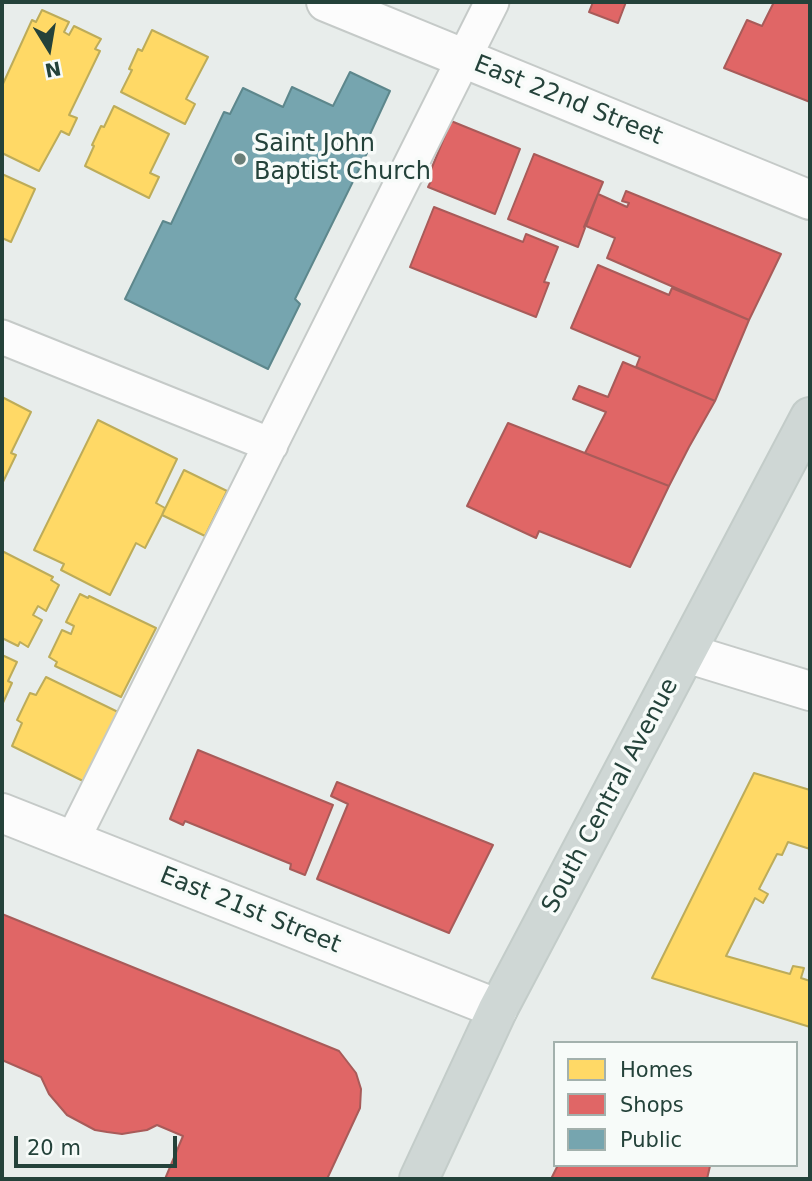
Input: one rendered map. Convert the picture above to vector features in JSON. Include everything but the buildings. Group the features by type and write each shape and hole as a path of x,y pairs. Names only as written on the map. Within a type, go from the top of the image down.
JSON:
{"main road":[{"name":"South Central Avenue","path":"419,1179 498,1009 810,417"}],"street":[{"name":"East 22nd Street","path":"326,2 810,200"},
{"path":"686,653 810,691"},
{"name":"East 21st Street","path":"2,813 498,1009"}],"lane":[{"path":"72,841 492,2"},
{"path":"2,337 271,445"}],"place":[{"name":"Saint John Baptist Church","path":"240,159"}]}
